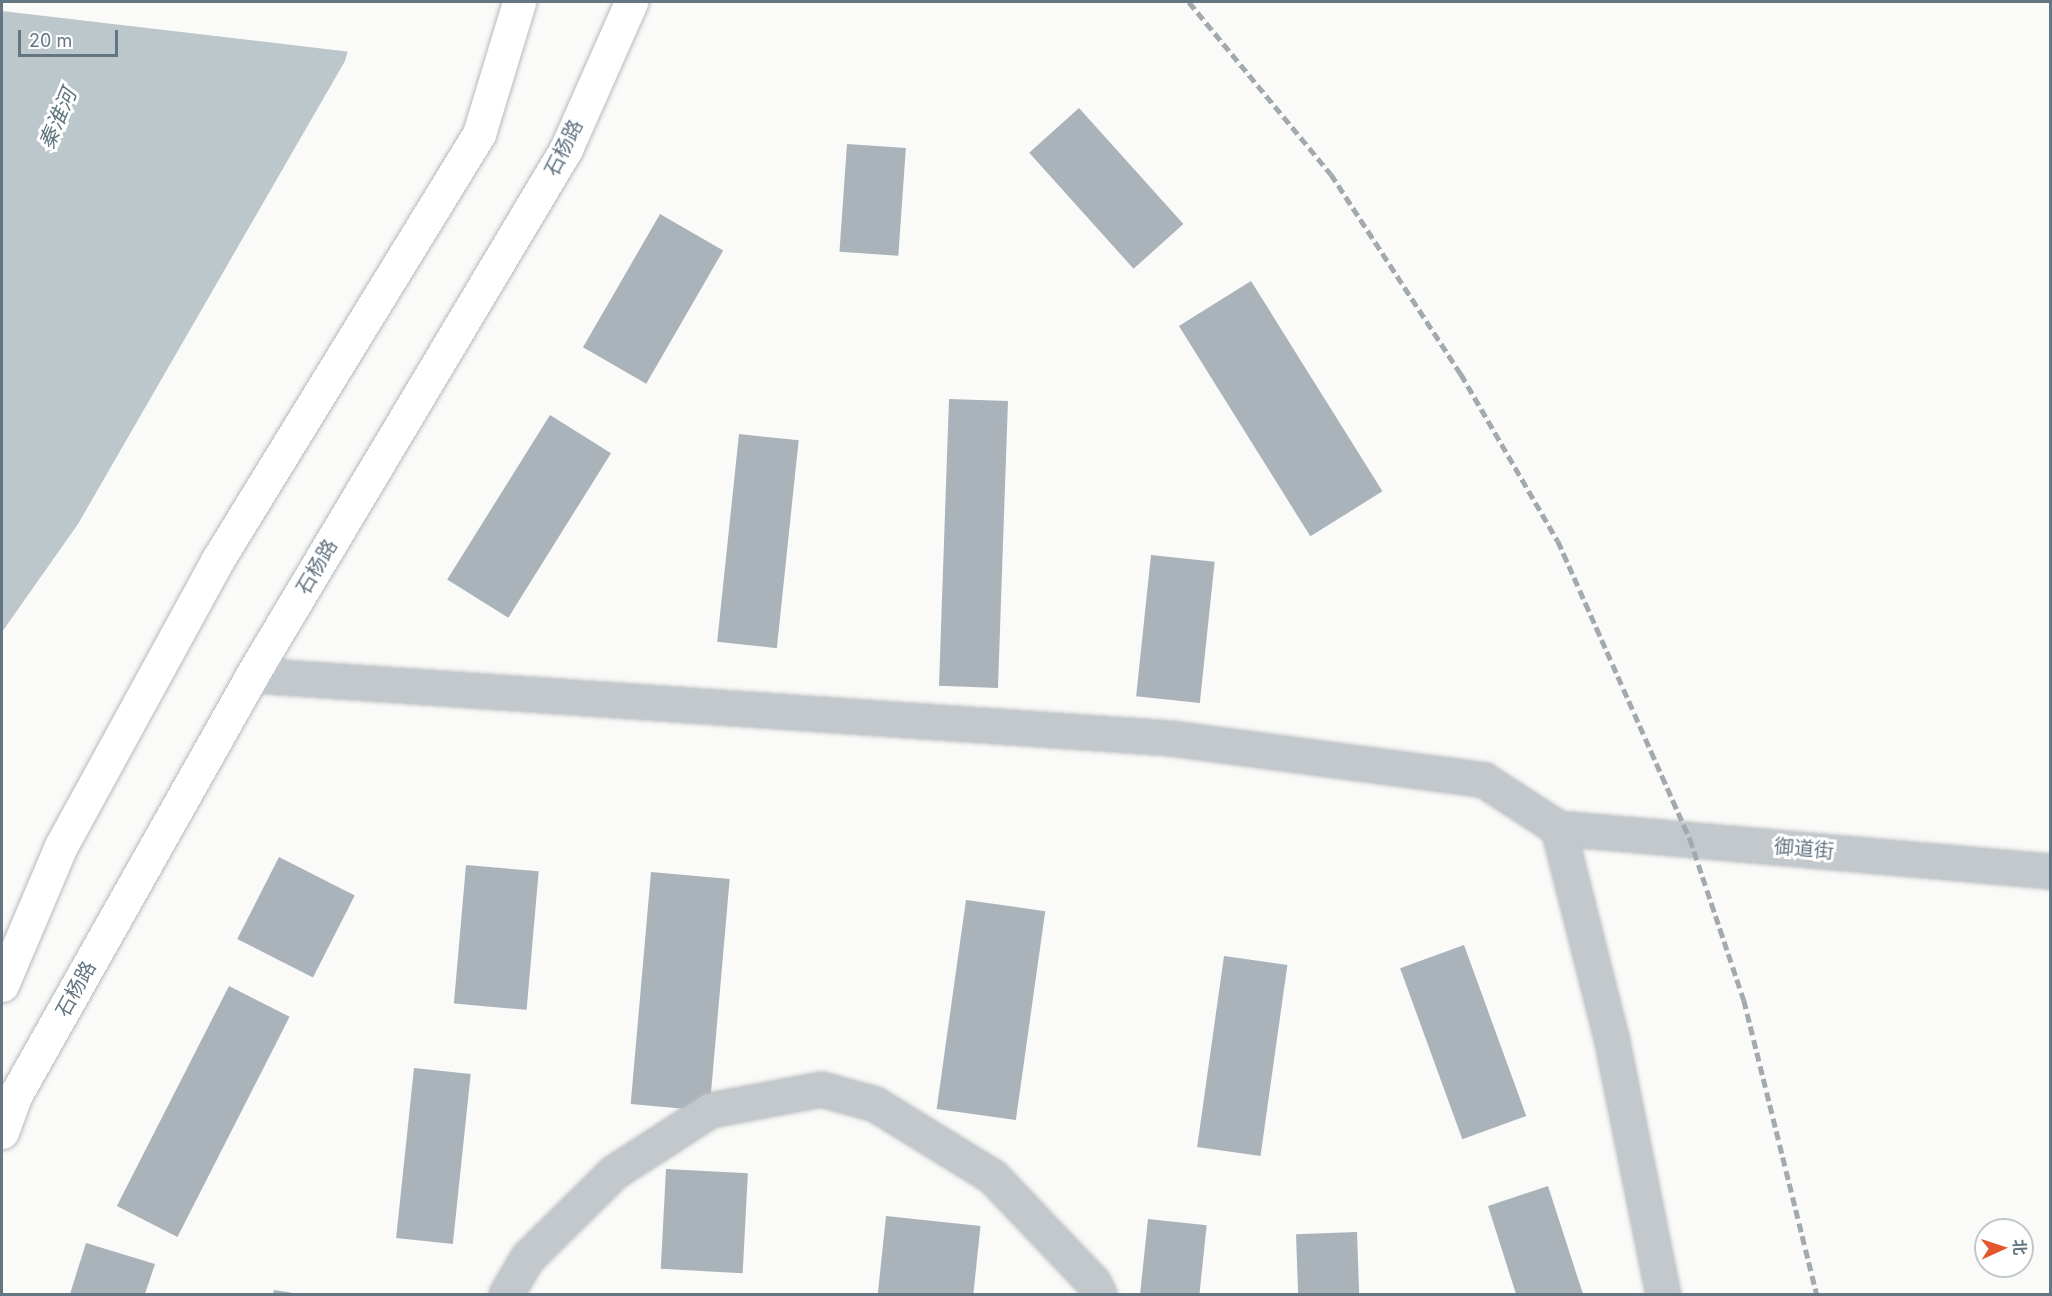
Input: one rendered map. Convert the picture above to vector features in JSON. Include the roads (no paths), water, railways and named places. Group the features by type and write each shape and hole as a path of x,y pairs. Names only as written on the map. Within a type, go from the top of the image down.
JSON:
{"main road":[{"path":"2,985 61,846 217,561 479,134 519,2"},
{"name":"石杨路","path":"2,1132 15,1096 252,675 567,149 631,2"}],"street":[{"path":"252,675 1171,738 1484,780 1558,828 1611,1037 1663,1294"},
{"name":"御道街","path":"1558,828 2050,871"},
{"path":"506,1294 527,1258 614,1172 710,1110 821,1089 874,1104 993,1177 1093,1282 1099,1294"}],"water":[{"name":"秦淮河","path":"2,2 362,2 345,61 78,524 2,632"}],"railway":[{"path":"1189,2 1331,174 1461,374 1558,541 1690,839 1744,1000 1817,1294"}]}
